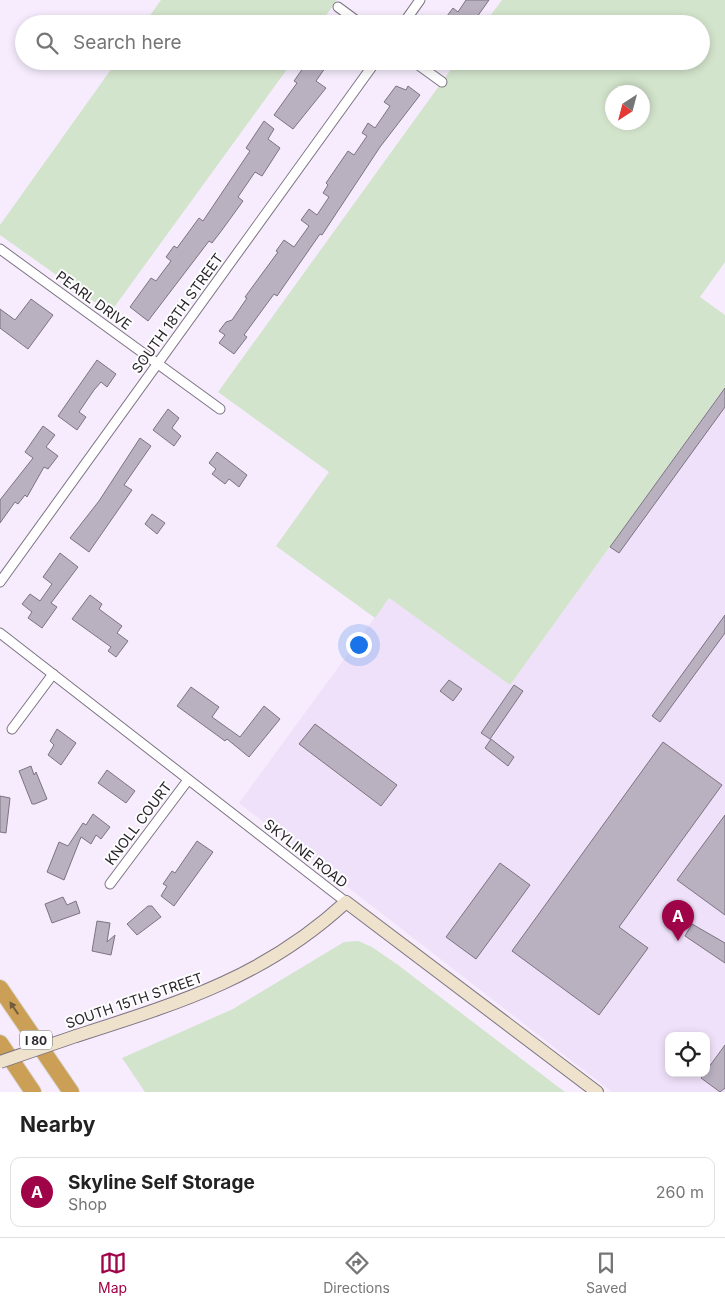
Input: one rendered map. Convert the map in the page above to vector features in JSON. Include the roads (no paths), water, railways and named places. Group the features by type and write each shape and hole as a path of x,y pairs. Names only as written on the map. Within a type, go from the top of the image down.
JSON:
{"highway":[{"name":"I 80","path":"0,988 71,1092"},
{"name":"I 80","path":"0,1043 34,1092"}],"main road":[{"name":"SOUTH 15TH STREET","path":"0,1062 178,1003 252,970 301,940 346,902"},
{"name":"SKYLINE ROAD","path":"346,902 597,1092"}],"street":[{"path":"409,15 420,0"},
{"path":"338,7 349,15"},
{"name":"SOUTH 18TH STREET","path":"0,582 369,70"},
{"path":"425,70 442,82"},
{"name":"PEARL DRIVE","path":"0,249 220,409"},
{"name":"SKYLINE ROAD","path":"0,634 346,902"},
{"path":"12,729 53,674"},
{"name":"KNOLL COURT","path":"110,884 188,780"}],"place":[{"name":"Skyline Self Storage","path":"678,941"}]}
